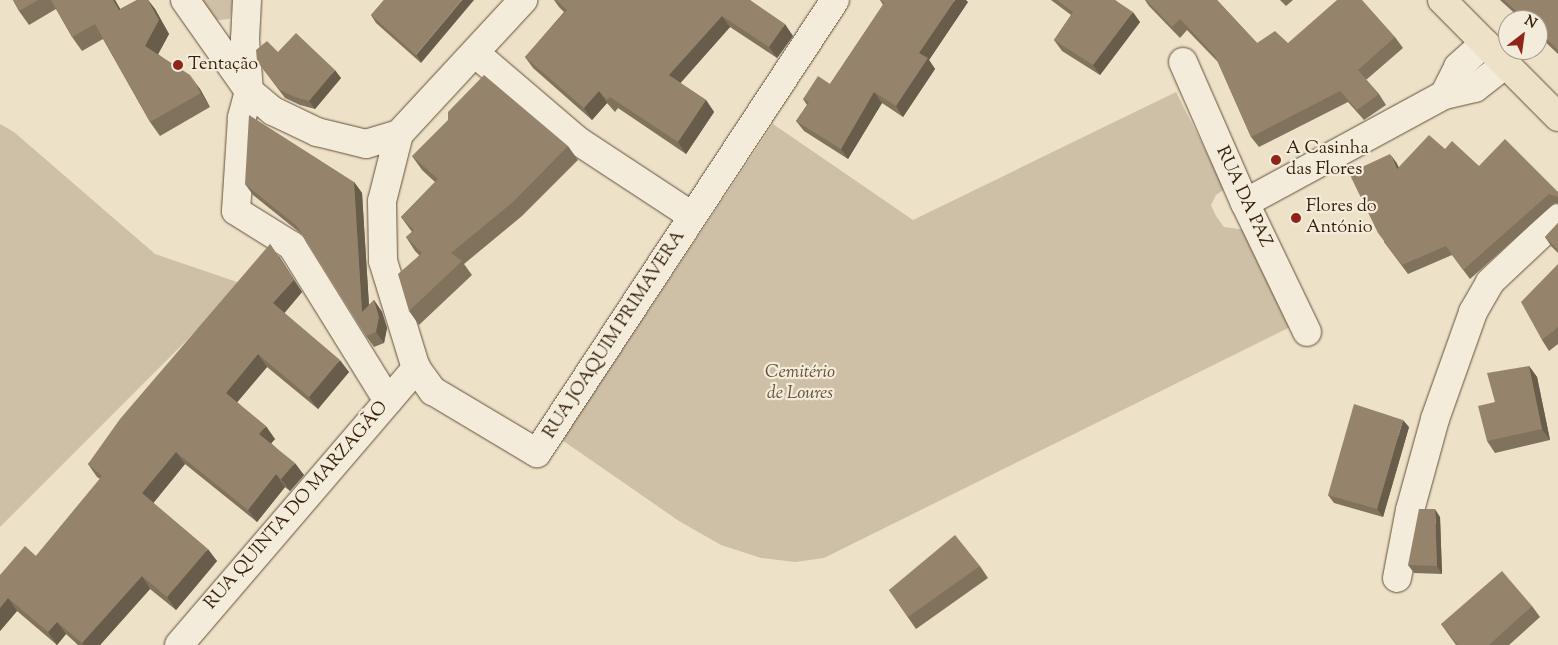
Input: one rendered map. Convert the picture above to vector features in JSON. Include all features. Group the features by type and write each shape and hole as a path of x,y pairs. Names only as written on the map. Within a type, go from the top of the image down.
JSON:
{"main road":[{"path":"1442,0 1558,117"}],"street":[{"path":"185,0 249,91 273,111 317,132 366,144 399,134"},
{"path":"247,0 245,40 249,91 242,118 236,211 292,246 388,401"},
{"path":"416,368 383,261 382,201 399,134 523,0"},
{"name":"RUA JOAQUIM PRIMAVERA","path":"416,368 433,391 537,453 835,0"},
{"path":"1444,95 1458,68 1485,44"},
{"path":"475,53 578,141 692,216"},
{"name":"RUA DA PAZ","path":"1183,62 1245,203 1306,332"},
{"path":"1245,203 1444,95 1475,88 1506,64"},
{"path":"1397,578 1410,510 1435,419 1473,312 1490,282 1558,218"},
{"name":"RUA QUINTA DO MARZAGÃO","path":"179,645 416,368"}],"green space":[{"path":"198,0 233,0 230,19 218,20 206,12"},
{"name":"Cemitério de Loures","path":"1176,92 1225,189 1216,195 1211,205 1216,216 1224,227 1254,231 1290,327 824,558 795,562 761,558 721,545 679,521 562,440 773,124 913,220"},
{"path":"0,124 14,132 155,254 243,284 0,527"}],"building":[{"path":"13,0 38,0 19,11"},
{"path":"51,0 113,0 119,10 137,0 148,0 159,20 145,46 190,75 201,93 150,122 95,24 72,37"},
{"path":"384,0 462,0 416,55 371,15"},
{"path":"556,0 750,0 785,24 769,47 722,16 669,75 706,100 678,142 610,97 607,100 599,91 584,108 525,57 567,10"},
{"path":"880,0 955,0 919,53 928,58 896,106 874,92 841,149 796,121 809,102 803,99 818,76 830,84 884,3"},
{"path":"1057,0 1115,0 1133,12 1093,65 1054,40 1073,12"},
{"path":"1146,0 1217,0 1257,43 1275,31 1288,43 1337,0 1362,0 1395,37 1358,70 1379,94 1357,110 1340,91 1251,137 1215,56 1180,19 1172,27"},
{"path":"1504,0 1558,0 1558,50 1548,40 1548,10 1515,10"},
{"path":"296,33 335,70 309,101 280,90 257,61 256,50 267,41 278,52"},
{"path":"484,75 568,146 513,202 451,253 462,261 409,311 398,274 422,253 406,237 414,230 401,217 438,179 412,156 448,120 448,112"},
{"path":"249,115 354,182 362,312 374,300 379,317 376,332 366,336 297,226 245,184"},
{"path":"1429,135 1445,149 1452,141 1479,166 1505,139 1558,192 1558,197 1549,194 1463,270 1446,246 1402,265 1378,233 1349,173 1390,154 1397,169"},
{"path":"1558,223 1558,250 1545,237"},
{"path":"270,244 294,280 273,303 340,360 309,397 258,354 226,393 266,426 259,434 295,463 281,479 276,474 248,510 176,452 142,493 208,549 167,597 142,576 82,643 57,622 48,632 8,598 0,608 0,575 25,546 36,556 102,476 88,464 120,419"},
{"path":"1558,264 1558,327 1542,340 1521,302"},
{"path":"1529,366 1542,429 1487,441 1478,406 1495,402 1487,373"},
{"path":"1354,404 1403,420 1377,509 1328,495"},
{"path":"1419,509 1435,509 1437,566 1408,565"},
{"path":"955,535 980,566 908,617 889,590"},
{"path":"1502,571 1532,606 1489,645 1458,645 1441,624"}],"place":[{"name":"Tentação","path":"178,65"},
{"name":"A Casinha das Flores","path":"1276,160"},
{"name":"Flores do António","path":"1296,218"}]}
